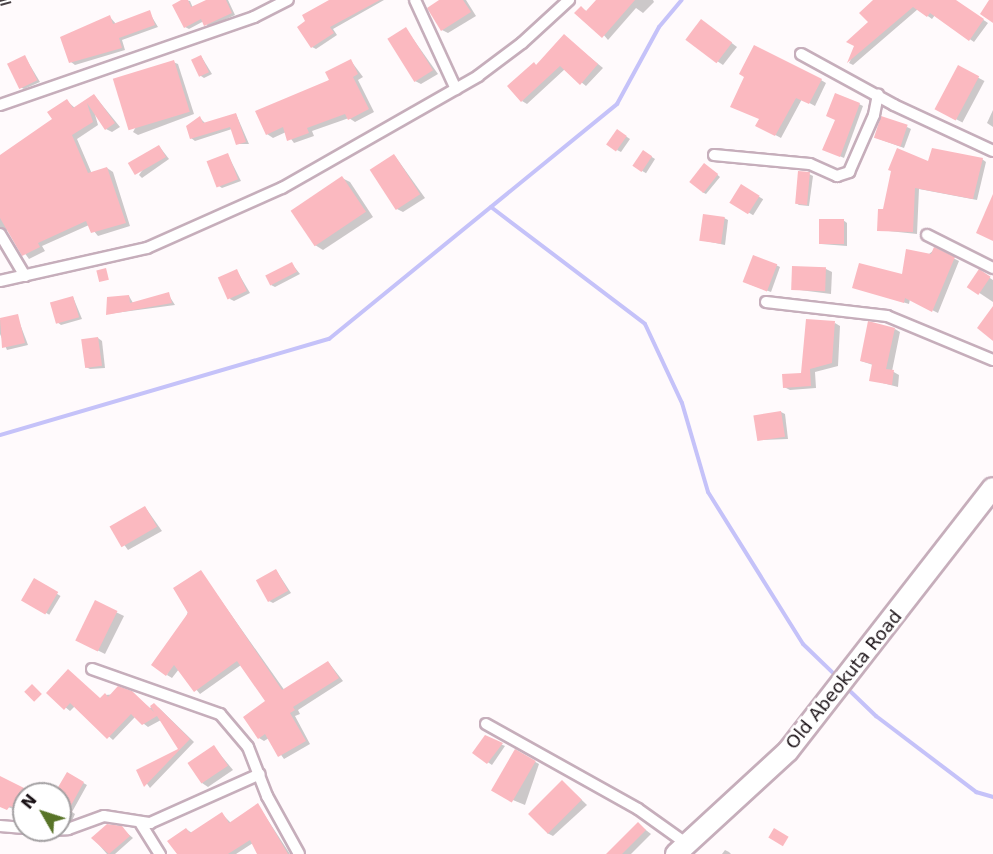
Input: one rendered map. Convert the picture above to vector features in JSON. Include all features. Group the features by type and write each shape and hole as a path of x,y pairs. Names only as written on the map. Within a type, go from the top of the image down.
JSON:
{"highway":[{"name":"Old Abeokuta Road","path":"680,851 788,752 993,488"}],"street":[{"path":"0,105 254,17 288,0"},
{"path":"415,0 456,89"},
{"path":"0,281 112,259 181,235 282,188 456,89 522,43 568,0"},
{"path":"801,54 993,151"},
{"path":"714,155 810,164 837,176 849,172 870,124 878,94"},
{"path":"0,234 25,276"},
{"path":"927,235 993,268"},
{"path":"766,302 887,316 993,360"},
{"path":"92,669 220,714 248,747 267,796 299,854"},
{"path":"486,724 638,809 680,851"},
{"path":"72,828 104,816 141,824 260,774"},
{"path":"141,824 160,854"}],"building":[{"path":"181,0 188,0 191,7 206,0 226,0 232,13 204,26 201,19 184,28 172,5"},
{"path":"329,0 380,0 330,27 334,33 311,48 297,27 305,21 302,15"},
{"path":"439,0 463,0 471,12 441,31 427,8"},
{"path":"596,0 635,0 602,38 574,13 581,6 586,11"},
{"path":"873,0 956,0 984,19 969,41 930,13 927,17 913,7 847,63 854,46 846,42 868,22 859,13"},
{"path":"989,0 993,0 993,23 980,14"},
{"path":"150,10 155,25 119,38 122,48 69,63 60,37 110,15 113,24"},
{"path":"701,19 732,42 716,63 685,40"},
{"path":"406,27 433,70 414,82 387,39"},
{"path":"564,34 598,64 580,85 560,66 521,102 507,86 534,62 536,65"},
{"path":"754,45 822,79 809,104 796,98 775,136 755,126 759,119 730,107 744,77 739,74"},
{"path":"25,55 37,80 19,89 7,64"},
{"path":"201,55 209,72 199,77 191,60"},
{"path":"351,59 358,74 353,77 369,109 348,120 345,114 307,128 309,133 287,141 283,127 266,135 255,111 329,80 325,72"},
{"path":"174,60 190,112 129,130 113,79"},
{"path":"958,65 979,76 956,120 935,109"},
{"path":"835,93 860,103 840,157 822,150 835,120 826,116"},
{"path":"94,94 115,123 105,130 87,103 93,122 72,135 88,173 107,167 126,223 91,233 86,221 38,243 40,247 22,256 0,218 0,155 52,119 47,112 67,99 73,108"},
{"path":"236,113 246,142 236,145 230,127 190,139 186,126 200,116 203,123"},
{"path":"881,116 908,125 901,147 874,138"},
{"path":"617,129 627,136 616,151 606,145"},
{"path":"159,145 166,157 135,175 128,163"},
{"path":"897,148 928,161 932,148 983,158 973,199 915,188 913,232 877,231 878,209 883,209 891,171 888,170"},
{"path":"643,150 652,156 641,172 632,166"},
{"path":"228,153 238,179 217,187 207,161"},
{"path":"394,154 420,194 396,210 370,170"},
{"path":"704,163 718,174 703,193 689,182"},
{"path":"798,171 810,172 807,205 795,204"},
{"path":"342,176 366,212 315,246 291,211"},
{"path":"741,184 760,196 748,214 729,203"},
{"path":"993,194 993,241 976,233"},
{"path":"703,214 725,217 721,244 699,241"},
{"path":"819,219 844,219 844,244 819,244"},
{"path":"934,247 955,257 932,312 905,298 904,303 852,288 859,263 902,274 906,249 931,254"},
{"path":"753,255 777,264 767,291 743,282"},
{"path":"292,262 297,272 270,285 265,276"},
{"path":"792,266 826,267 825,291 791,290"},
{"path":"106,268 109,280 99,282 96,270"},
{"path":"237,269 247,291 228,299 218,278"},
{"path":"979,269 991,277 978,295 967,287"},
{"path":"169,292 172,303 106,315 107,297 129,295 130,303"},
{"path":"73,296 79,317 56,324 50,303"},
{"path":"993,306 993,341 977,328"},
{"path":"18,314 25,343 2,348 0,318"},
{"path":"806,319 835,321 832,363 810,369 811,386 783,388 782,374 801,373"},
{"path":"868,321 895,328 886,369 894,370 892,385 869,381 872,364 860,361"},
{"path":"98,337 102,366 85,368 81,339"},
{"path":"781,411 785,437 757,441 753,415"},
{"path":"145,506 157,527 121,547 109,526"},
{"path":"276,569 288,591 268,602 256,580"},
{"path":"201,570 282,690 328,661 339,678 293,707 295,710 290,713 306,741 278,757 265,734 258,739 243,717 265,701 237,661 194,692 174,665 166,676 151,665 188,613 173,588"},
{"path":"34,578 58,592 45,615 21,601"},
{"path":"95,600 117,611 98,651 75,640"},
{"path":"68,669 100,698 105,693 108,697 118,686 132,691 154,712 150,706 154,703 190,739 144,787 136,770 178,749 157,716 142,725 131,714 107,739 70,703 64,710 46,693"},
{"path":"32,684 42,694 34,702 24,692"},
{"path":"485,735 503,743 487,764 472,753"},
{"path":"214,745 228,766 201,784 187,763"},
{"path":"515,749 536,761 512,803 491,791"},
{"path":"67,772 84,782 72,804 72,782 61,782"},
{"path":"0,776 12,782 12,807 7,810 0,807"},
{"path":"562,780 582,800 548,834 528,814"},
{"path":"258,803 288,854 257,854 250,840 228,854 177,854 167,841 186,828 190,833 222,812 229,823"},
{"path":"638,822 646,830 622,854 606,854"},
{"path":"107,824 122,826 130,836 109,854 91,838"},
{"path":"774,828 789,837 783,846 768,837"}],"waterway":[{"path":"0,435 329,339 617,104 659,27 682,0"},
{"path":"491,207 645,324 682,403 708,492 803,644 833,673"},
{"path":"851,692 876,716 976,792 993,797"}],"railway":[{"path":"0,3 11,0"}]}
